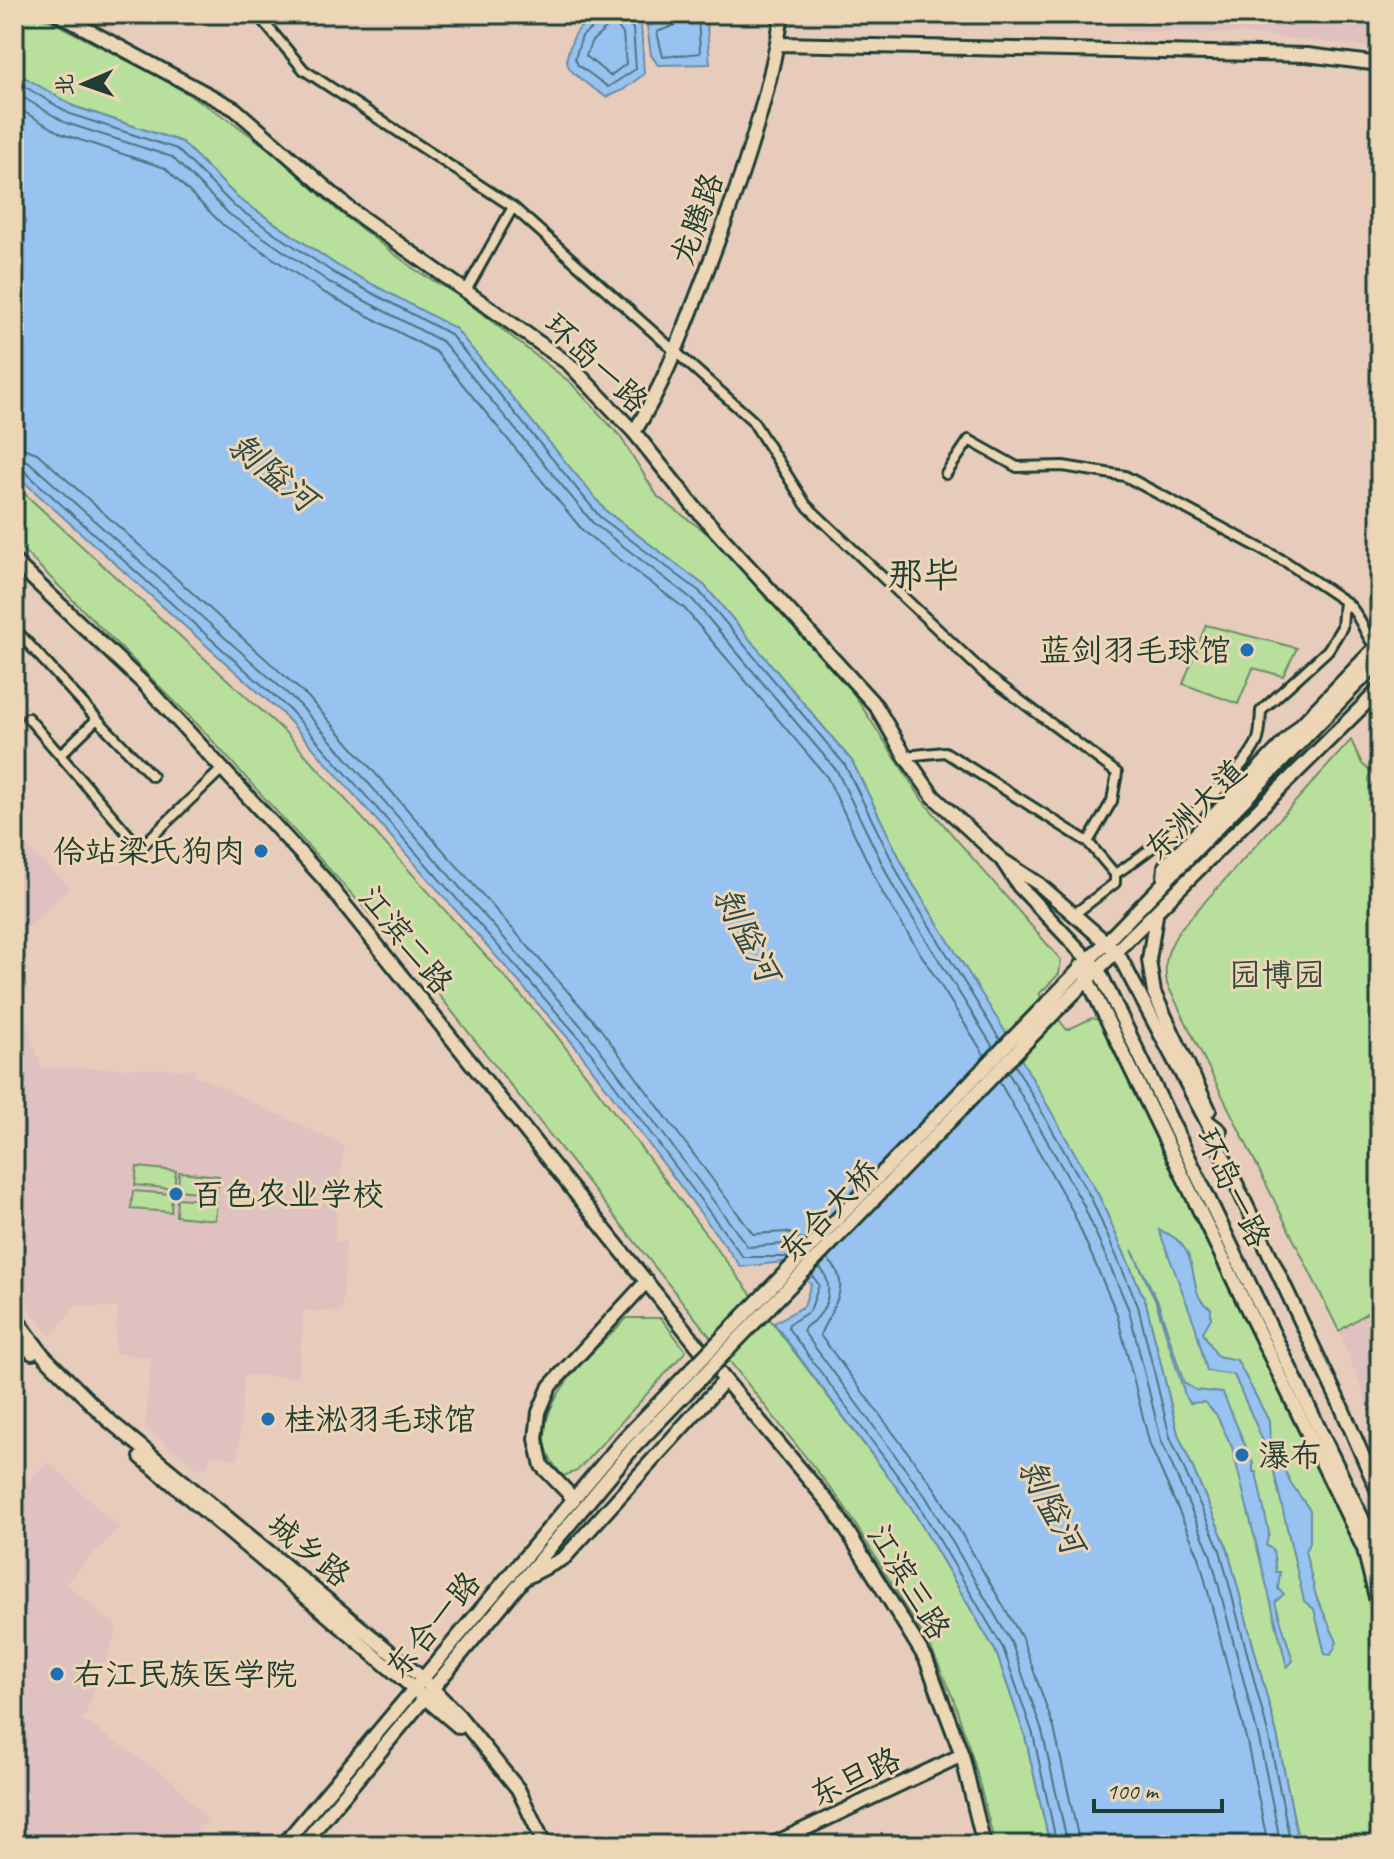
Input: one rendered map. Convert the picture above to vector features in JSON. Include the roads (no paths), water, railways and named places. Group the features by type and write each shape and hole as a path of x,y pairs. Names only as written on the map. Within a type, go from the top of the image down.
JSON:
{"main road":[{"name":"环岛一路","path":"58,14 235,109 351,210 467,289 569,364 634,432 695,508 876,706 933,796 1002,860 1039,884 1117,952 1206,1120 1341,1406 1380,1496"},
{"name":"龙腾路","path":"634,432 651,405 676,351 744,167 778,44 782,14"},
{"path":"778,44 1307,55 1380,64"},
{"name":"江滨二路","path":"14,561 144,684 324,879 725,1380"},
{"path":"1164,879 1165,866 1379,651"},
{"name":"东洲大道","path":"1056,1003 1084,962 1379,651"},
{"name":"东洲大道","path":"1056,1003 1095,975 1380,689"},
{"path":"1185,857 1199,872"},
{"name":"环岛一路","path":"1002,860 1019,886 1095,975 1375,1545 1380,1563"},
{"path":"1156,915 1149,960 1154,993 1380,1475"},
{"path":"1095,975 1364,1549 1380,1613"},
{"name":"东合大桥","path":"628,1444 1056,1003"},
{"path":"1206,1120 1220,1131"},
{"path":"1217,1145 1220,1131"},
{"path":"574,1499 542,1466 536,1439 539,1412 550,1386 647,1281"},
{"name":"城乡路","path":"14,1316 43,1355 106,1418 419,1683 455,1721 512,1793 537,1845"},
{"name":"城乡路","path":"14,1331 102,1424 419,1683"},
{"path":"527,1577 564,1558 725,1380"},
{"name":"江滨三路","path":"725,1380 833,1508 926,1659 962,1755 984,1845"},
{"name":"东合一路","path":"283,1845 574,1499 628,1444"},
{"name":"东合一路","path":"302,1845 527,1577 628,1444"},
{"name":"城乡路","path":"429,1696 459,1716 518,1789 545,1845"},
{"name":"东旦路","path":"771,1845 962,1755"}],"street":[{"path":"257,14 304,70 513,207 752,420 806,505 985,674 1117,773 1112,801 1088,842"},
{"path":"467,289 513,207"},
{"path":"946,474 969,440 1017,467 1063,466 1125,476 1286,562 1348,601 1379,651"},
{"path":"1115,874 1177,827 1250,753 1258,739 1261,711 1328,650 1342,627 1344,601"},
{"path":"14,628 152,776"},
{"path":"28,718 140,848 222,769"},
{"path":"60,755 97,719"},
{"path":"905,756 945,752 1088,842 1115,874 1115,883 1073,916"}],"water":[{"path":"627,14 641,24 644,74 623,90 606,97 570,69 568,53 575,35 586,23 600,16"},
{"path":"685,14 706,14 710,64 658,65 651,55 647,26"},
{"name":"剥隘河","path":"14,71 73,106 182,142 239,199 338,266 455,328 606,511 705,586 852,761 910,879 1011,1041 1099,1196 1146,1303 1178,1434 1227,1547 1277,1735 1299,1845 1050,1845 1025,1736 996,1652 911,1507 774,1323 804,1306 811,1284 783,1262 741,1267 575,1046 285,716 14,473"},
{"path":"1159,1230 1174,1238 1190,1259 1198,1293 1202,1302 1211,1308 1211,1318 1203,1332 1217,1356 1237,1360 1269,1421 1270,1442 1292,1485 1310,1510 1310,1542 1305,1551 1316,1596 1337,1642 1331,1655 1325,1654 1314,1609 1304,1601 1271,1459 1234,1375 1207,1371 1195,1325"},
{"name":"瀑布","path":"1132,1250 1158,1302 1184,1383 1196,1390 1223,1393 1253,1464 1253,1472 1256,1472 1269,1533 1266,1545 1273,1550 1276,1572 1280,1572 1278,1589 1284,1594 1275,1602 1293,1661 1287,1667 1232,1447 1216,1414 1204,1402 1190,1403 1185,1395 1156,1302"}],"place":[{"name":"蓝剑羽毛球馆","path":"1247,650"},
{"name":"伶站梁氏狗肉","path":"261,851"},
{"name":"百色农业学校","path":"176,1194"},
{"name":"桂淞羽毛球馆","path":"268,1419"},
{"name":"瀑布","path":"1242,1455"},
{"name":"右江民族医学院","path":"57,1674"}],"district":[{"name":"那毕","path":"923,575"}],"park label":[{"name":"园博园","path":"1277,975"}]}
